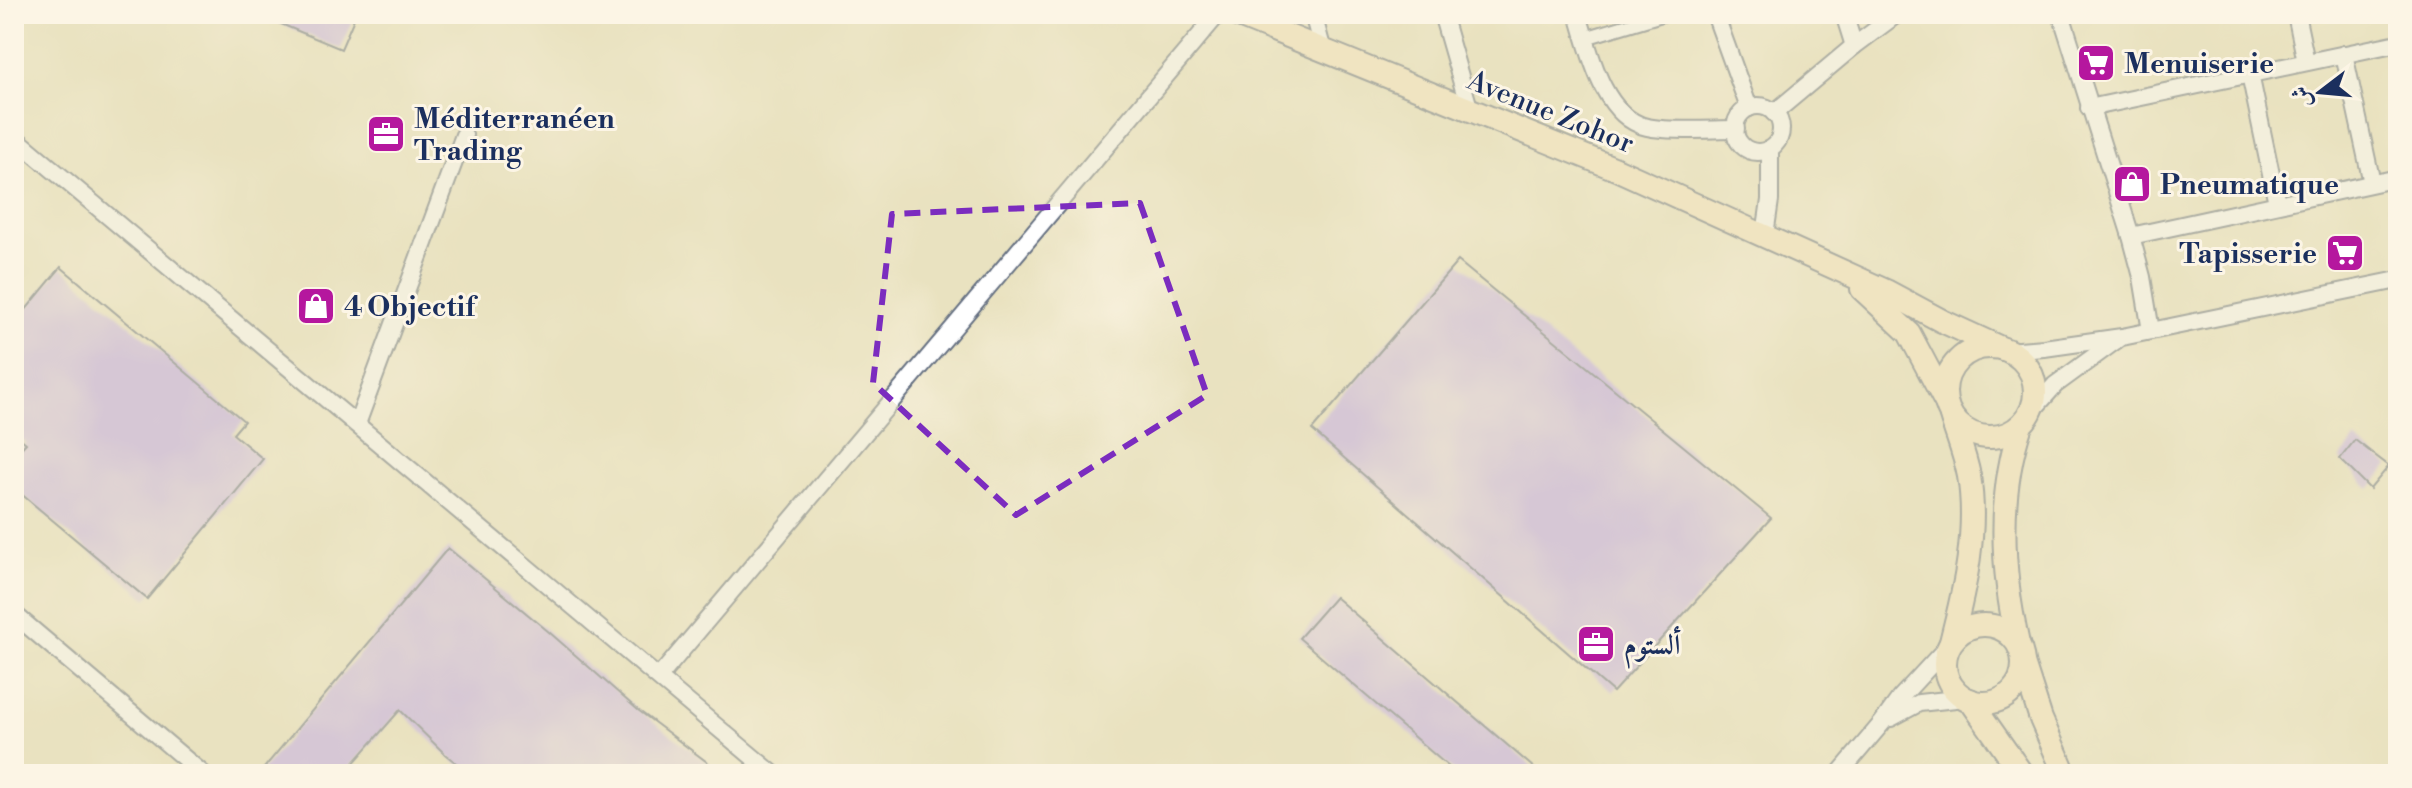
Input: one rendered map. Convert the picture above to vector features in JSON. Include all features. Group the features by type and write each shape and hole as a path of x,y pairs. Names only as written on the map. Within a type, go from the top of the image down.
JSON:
{"main road":[{"name":"Avenue Zohor","path":"1234,14 1616,169 1765,235 2005,350"},
{"name":"Avenue Zohor","path":"1843,272 1909,333 1947,406"},
{"path":"2022,774 1968,699 1948,679 1945,662 1966,579 1971,523 1969,478 1947,406 1946,383 1953,366 1975,349 2005,350 2024,363 2034,381 2034,402 2011,464 2005,552 2007,587 2020,654 2041,719 2065,774"},
{"path":"1947,406 1959,425 1982,437 1999,437 2026,418"},
{"path":"1950,644 1966,629 1986,624 2004,631 2020,654 2017,684 2007,695 1993,702 1968,699"}],"street":[{"path":"659,677 1218,14"},
{"path":"1313,14 1323,51"},
{"path":"1442,14 1470,111"},
{"path":"1578,14 1600,84 1613,104 1637,122 1645,127 1736,129"},
{"path":"1585,38 1665,14"},
{"path":"1715,14 1749,108"},
{"path":"1844,14 1854,46"},
{"path":"1774,113 1897,14"},
{"path":"2061,14 2131,236 2151,331"},
{"path":"2296,14 2306,62"},
{"path":"2089,108 2398,43"},
{"path":"2344,54 2372,183"},
{"path":"2250,74 2277,203"},
{"path":"1758,106 1774,113 1781,128 1776,144 1763,152 1747,149 1737,137 1739,117 1749,108 1758,106"},
{"path":"357,424 464,135"},
{"path":"14,137 773,774"},
{"path":"1765,235 1770,200 1770,149"},
{"path":"2131,236 2398,178"},
{"path":"2005,350 2122,337 2398,280"},
{"path":"2026,418 2055,385 2122,337"},
{"path":"14,614 203,774"},
{"path":"1839,774 1900,698 1950,644"},
{"path":"1882,723 1919,703 1968,699"}],"highlighted area":[{"path":"1140,203 1207,395 1016,515 873,383 892,214"}],"building":[{"path":"257,14 356,14 341,49"},
{"path":"1458,261 1771,518 1613,692 1312,430"},
{"path":"61,267 244,421 233,434 263,459 147,599 14,488 14,456 26,443 14,433 14,324"},
{"path":"2355,440 2389,466 2370,489 2340,459"},
{"path":"448,548 638,710 723,774 470,774 400,710 344,774 259,774"},
{"path":"1335,597 1541,774 1457,774 1299,638"}],"place":[{"name":"Menuiserie","path":"2096,63"},
{"name":"Méditerranéen Trading","path":"386,134"},
{"name":"Pneumatique","path":"2132,184"},
{"name":"Tapisserie","path":"2345,253"},
{"name":"4 Objectif","path":"316,306"},
{"name":"ألستوم","path":"1596,644"}]}
